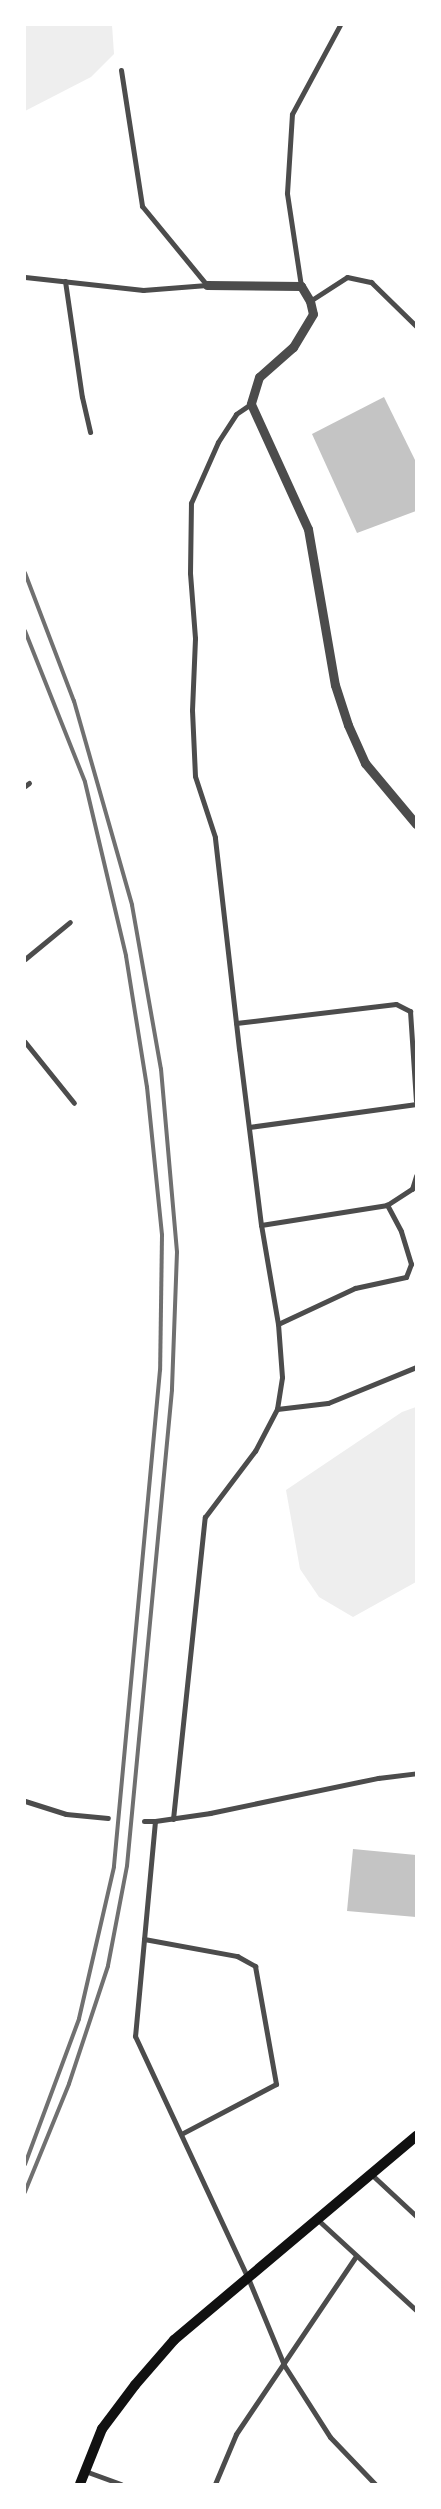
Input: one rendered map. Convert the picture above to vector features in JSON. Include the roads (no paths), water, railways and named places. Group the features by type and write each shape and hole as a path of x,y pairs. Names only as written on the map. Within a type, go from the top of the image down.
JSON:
{"main road":[{"path":"80,2484 102,2429 135,2385 174,2340 416,2136"}],"street":[{"path":"173,1819 205,1517 255,1451 276,1409 282,1377 278,1324 261,1225 236,1023 216,836 195,776 192,710 195,638 190,573 191,503 218,442 236,414 251,404 259,377 293,347 312,314 310,301 301,286 287,193 292,114 340,25"},
{"path":"121,70 142,206 207,285"},
{"path":"25,277 143,290 207,285 301,286"},
{"path":"310,301 347,277 371,282 416,326"},
{"path":"64,281 82,397 90,432"},
{"path":"251,404 308,529 335,685 348,725 365,763 416,824"},
{"path":"25,959 70,922"},
{"path":"236,1023 396,1004 410,1011 416,1102 249,1127"},
{"path":"25,1042 74,1103"},
{"path":"261,1225 387,1205 412,1189 416,1176"},
{"path":"278,1324 355,1288 406,1277 411,1264 401,1231 387,1205"},
{"path":"276,1409 328,1403 416,1367"},
{"path":"144,1821 173,1819 378,1778 416,1773"},
{"path":"25,1801 66,1814 108,1818"},
{"path":"155,1821 135,2036 248,2278 284,2365 330,2437 376,2484"},
{"path":"144,1939 237,1956 255,1966 276,2084 181,2134"},
{"path":"371,2174 416,2216"},
{"path":"318,2220 416,2310"},
{"path":"215,2484 236,2434 356,2256"},
{"path":"84,2471 121,2484"}],"railway":[{"path":"25,573 74,701 132,905 161,1069 177,1252 172,1390 127,1866 108,1966 69,2084 25,2192"},
{"path":"25,631 85,782 126,956 147,1087 162,1235 160,1370 114,1867 79,2019 25,2164"}]}
